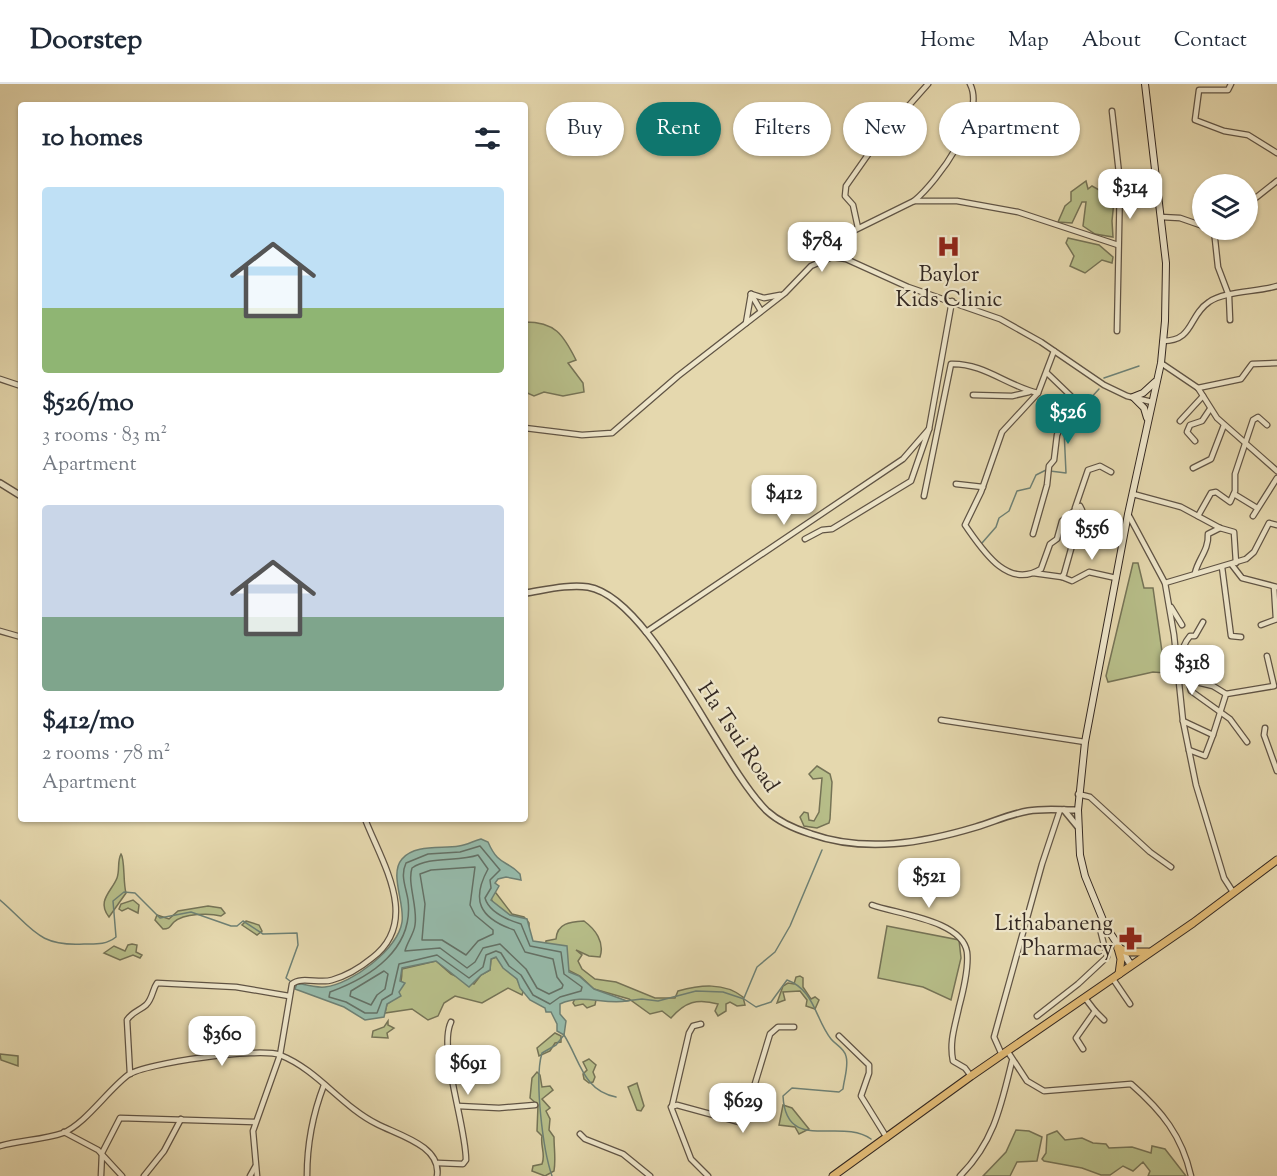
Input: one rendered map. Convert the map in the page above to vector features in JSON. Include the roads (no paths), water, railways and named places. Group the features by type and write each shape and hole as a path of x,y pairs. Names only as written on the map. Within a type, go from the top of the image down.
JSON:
{"main road":[{"path":"1131,965 1105,925 1085,876 1078,827 1078,794 1085,742 1128,514 1161,363 1166,264 1145,84"},
{"path":"1148,422 1144,408 1133,397 1146,391 1156,381"},
{"path":"833,1176 971,1076 1116,977 1277,860"},
{"path":"1118,948 1128,952 1150,952"},
{"path":"1116,977 1121,959 1118,948"}],"street":[{"path":"858,228 852,205 845,196 846,186 879,139 928,84"},
{"path":"528,428 582,435 612,434 678,376 785,293 811,266 823,260 849,233 914,201 936,180 965,130 974,102 974,92 970,84"},
{"path":"1192,84 1199,90 1228,90 1231,84"},
{"path":"1199,90 1195,120 1224,131 1248,135 1277,153"},
{"path":"1112,111 1120,182 1116,330"},
{"path":"1258,196 1277,181"},
{"path":"914,201 957,201 1018,212 1034,220 1118,245"},
{"path":"1161,217 1180,218 1192,222"},
{"path":"1215,240 1218,267 1228,296 1230,320"},
{"path":"823,260 846,259 908,287 999,319 1054,351 1104,385 1152,402"},
{"path":"1163,341 1176,341 1182,337 1199,311 1210,300 1277,286"},
{"path":"751,294 771,298 785,293"},
{"path":"751,294 761,311"},
{"path":"746,323 751,294"},
{"path":"805,539 822,530 832,529 911,481 929,429 952,301"},
{"path":"1054,351 1038,393 1002,432 983,487 965,525 986,555 1007,572 1062,577 1072,581 1089,572 1116,578"},
{"path":"1161,363 1198,388 1210,409 1224,425 1277,471"},
{"path":"1198,388 1241,380 1252,364 1277,363"},
{"path":"924,496 951,364 978,366 1038,393"},
{"path":"1033,534 1047,485 1049,466 1054,460 1057,435 1073,398 1047,373"},
{"path":"0,379 18,385"},
{"path":"972,395 1012,396 1031,391"},
{"path":"1180,421 1203,396"},
{"path":"1195,441 1187,432 1191,425 1202,421 1210,409"},
{"path":"1198,516 1211,493 1216,492 1230,502 1234,494 1235,474 1253,420 1258,417 1267,425"},
{"path":"1193,468 1211,459 1224,425"},
{"path":"646,632 903,459 929,429"},
{"path":"1033,573 1041,568 1050,544 1057,539 1062,521 1075,508 1088,470 1100,466 1111,472"},
{"path":"1253,516 1277,478"},
{"path":"0,483 18,494"},
{"path":"956,484 983,487"},
{"path":"1133,494 1181,507 1220,528 1234,532 1234,564 1242,578 1276,587 1276,619 1261,625"},
{"path":"1234,494 1257,508"},
{"path":"1062,577 1082,510 1080,506 1075,508"},
{"path":"1128,514 1165,583 1183,721 1189,750 1204,814 1224,878 1233,892"},
{"path":"1165,583 1246,559 1254,552 1269,523 1277,525"},
{"path":"1195,573 1196,566 1204,558 1208,534 1220,528"},
{"path":"1222,567 1231,636 1241,637"},
{"name":"Ha Tsui Road","path":"528,593 588,587 604,593 624,607 646,632 745,784 766,810 794,828 840,841 876,845 915,843 1029,810 1078,810"},
{"path":"1169,604 1182,625"},
{"path":"1203,622 1195,636 1190,636 1184,642 1181,652 1184,673 1191,691 1219,713 1230,718 1247,742"},
{"path":"0,631 18,636"},
{"path":"1188,680 1213,686 1226,694 1274,686 1274,677 1267,656"},
{"path":"1189,750 1205,756 1226,694"},
{"path":"941,720 1085,742"},
{"path":"1183,721 1213,735"},
{"path":"1265,728 1264,735 1277,771"},
{"path":"1078,794 1090,797 1150,852 1171,867"},
{"path":"1078,827 1062,810 1042,864 994,1037 1027,1081 1044,1091 1131,1084 1163,1116 1181,1141 1191,1176"},
{"path":"257,1176 253,1140 255,1122 280,1055 289,996 296,981 325,982 350,972 379,952 392,935 397,918 392,885 366,822"},
{"path":"872,905 934,923 959,936 967,953 961,1001 950,1045 953,1061 966,1068 971,1076"},
{"path":"1037,1016 1107,957 1100,929 1105,925"},
{"path":"1116,977 1130,1004"},
{"path":"130,1074 127,1020 130,1015 146,1005 157,983 236,987 289,996"},
{"path":"1061,997 1069,1009"},
{"path":"1085,998 1104,1020"},
{"path":"1083,1049 1076,1038 1095,1011"},
{"path":"438,1163 463,1164 466,1160 449,1059 447,1031 451,1022"},
{"path":"701,1024 693,1026 689,1033 671,1109 686,1140 691,1159 708,1176"},
{"path":"672,1106 742,1123 770,1035 778,1027 794,1027"},
{"path":"839,1036 869,1065 869,1073 861,1096 887,1138"},
{"path":"0,1146 64,1132 130,1074 245,1052 280,1055 324,1085 359,1114 427,1149 438,1163 437,1176"},
{"path":"960,1176 984,1149 1001,1105 1012,1061"},
{"path":"307,1176 312,1115 324,1085"},
{"path":"458,1106 499,1108 535,1106"},
{"path":"101,1176 102,1153 120,1118 255,1122"},
{"path":"144,1176 164,1151 181,1119"},
{"path":"64,1132 102,1153 122,1176"},
{"path":"580,1134 585,1139 623,1154 650,1176"},
{"path":"250,1176 255,1167"}],"water":[{"path":"481,839 488,842 499,859 520,874 521,880 506,877 498,879 495,883 499,886 491,900 510,915 527,919 533,941 567,946 569,972 579,976 594,989 627,1001 577,999 560,1004 560,1014 566,1021 564,1035 557,1031 557,1024 551,1012 546,1012 545,1008 530,1000 520,988 517,979 503,968 496,957 491,959 490,970 469,987 436,961 402,968 400,981 405,983 399,992 401,996 387,1004 384,1017 365,1020 344,1007 295,989 297,983 315,987 336,984 360,972 383,954 399,932 402,922 397,872 398,865 407,854 421,849 462,845"}],"waterway":[{"path":"1104,378 1139,366"},
{"path":"1050,471 1066,473 1064,430 1083,401 1088,401 1099,389"},
{"path":"982,543 996,527 999,518 1009,511 1017,491 1030,488 1036,475 1046,470"},
{"path":"744,998 757,967 775,952 790,926 822,850"},
{"path":"0,900 28,927 45,939 68,944 101,944 116,937 113,901 124,892 135,893 160,918 191,912 231,926 237,926 243,921 263,934 297,933 298,945 286,978 290,981"},
{"path":"625,1001 642,999 658,1001 696,991 723,992 744,999 756,1007 771,1002 787,980 796,985 809,998 831,1039 845,1053 847,1068 843,1089 839,1092 792,1088 783,1096 786,1114 794,1124 804,1129 845,1131 858,1133 871,1139"},
{"path":"564,1035 589,1081 605,1094 616,1097"},
{"path":"552,1176 539,1096 540,1065 542,1053 556,1045 564,1035"}],"place":[{"name":"Baylor Kids Clinic","path":"949,247"},
{"name":"Lithabaneng Pharmacy","path":"1131,938"}]}
